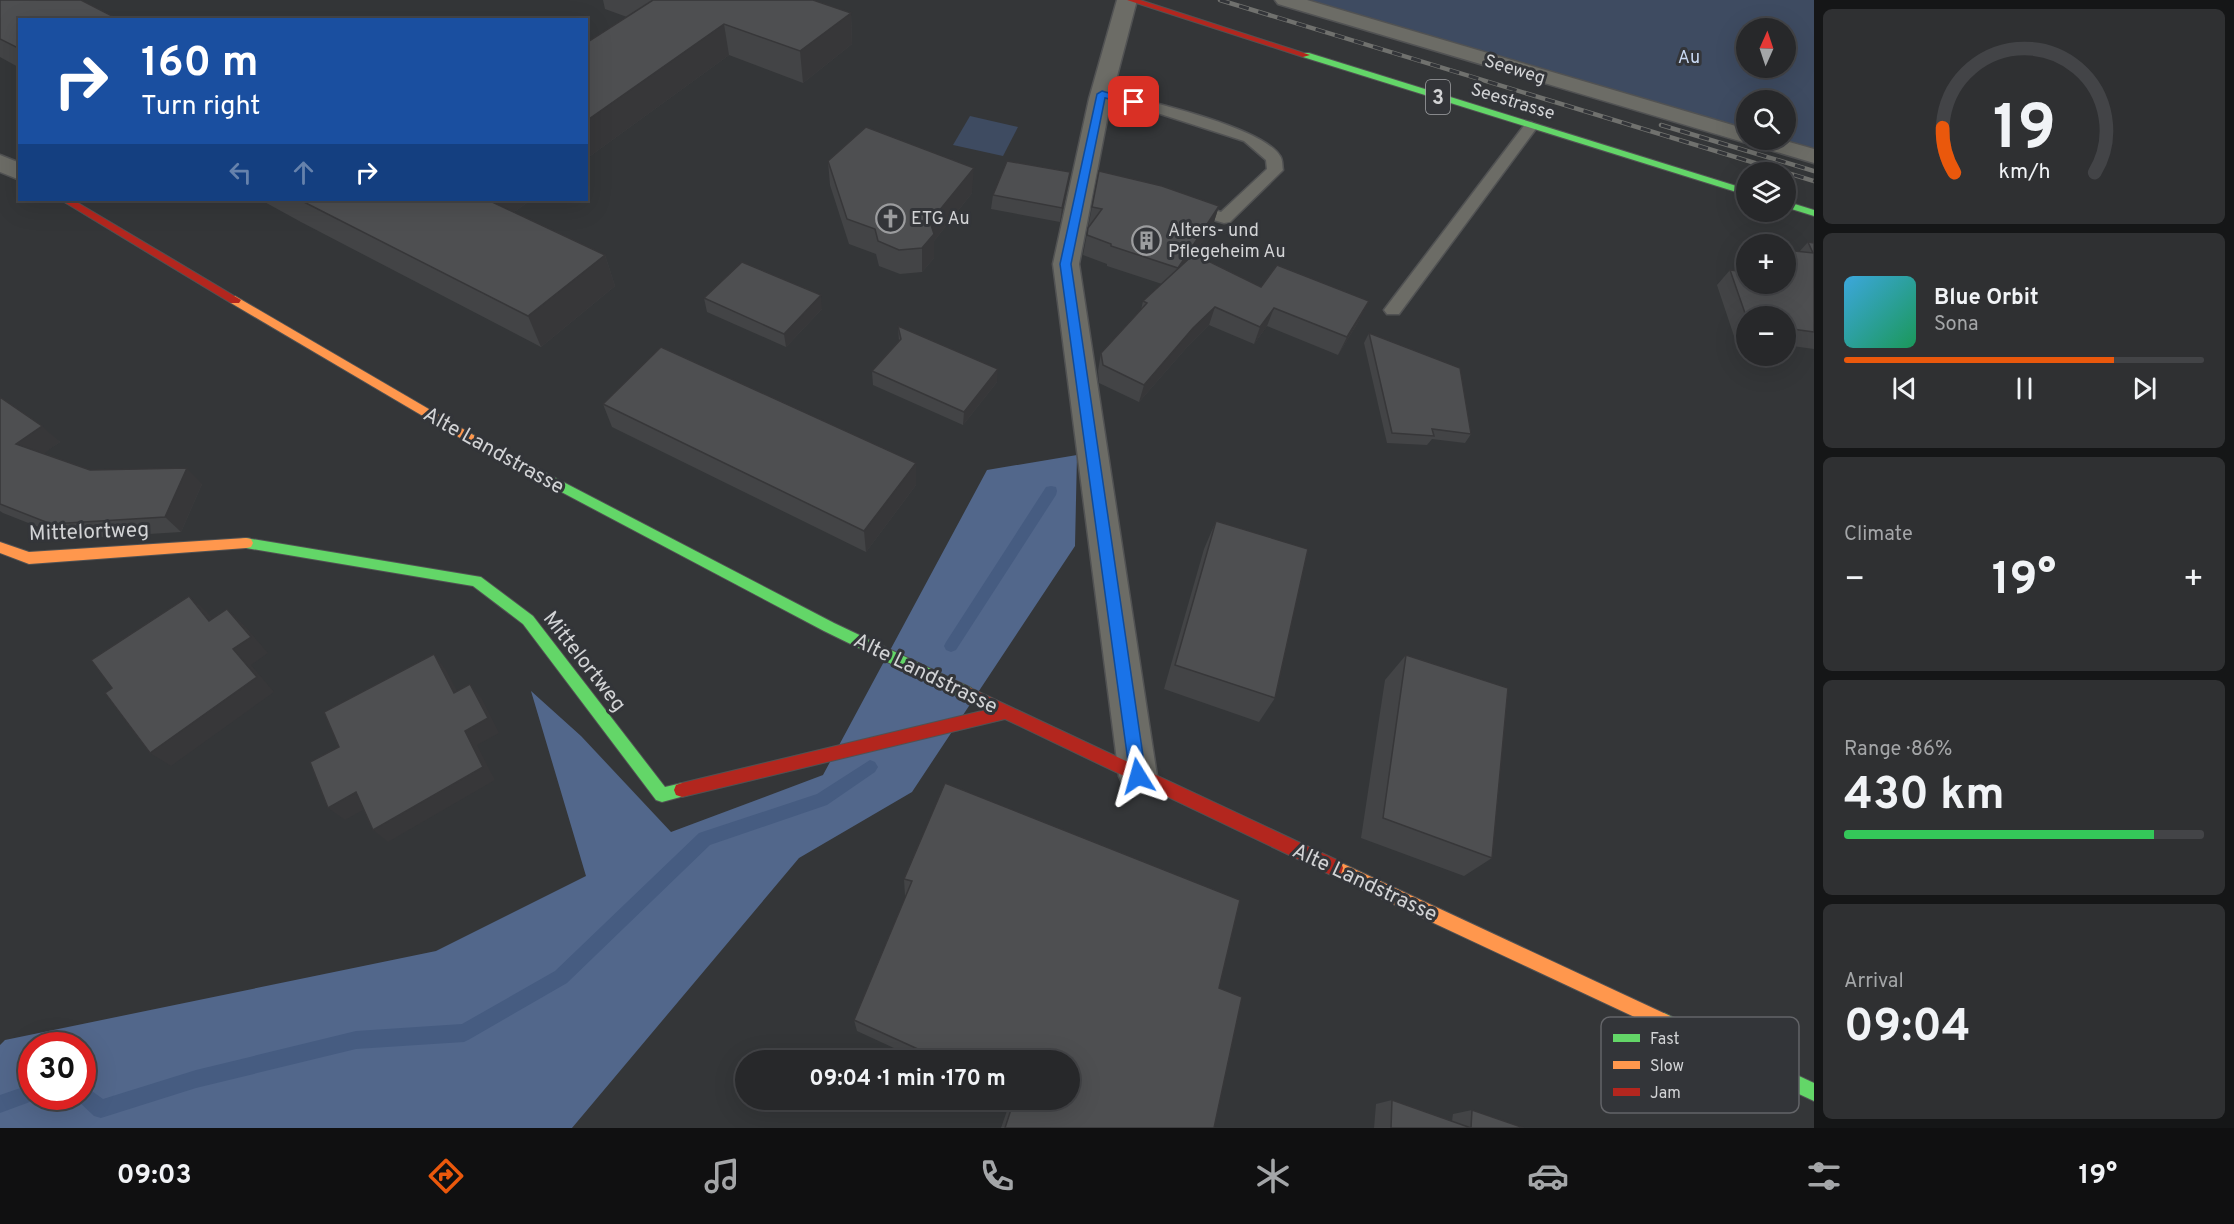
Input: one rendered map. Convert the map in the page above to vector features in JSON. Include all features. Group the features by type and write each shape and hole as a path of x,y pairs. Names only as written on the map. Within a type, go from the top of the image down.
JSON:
{"street":[{"path":"1129,0 1102,94 1093,180 1066,264 1138,776"},
{"name":"Seestrasse","path":"1129,0 1736,189"},
{"name":"Seeweg","path":"1285,0 1736,133"},
{"path":"1793,150 1814,156"},
{"path":"0,162 18,172"},
{"name":"Alte Landstrasse","path":"68,201 500,456 830,627 1138,776 1654,1017"},
{"path":"1796,207 1814,213"},
{"name":"Mittelortweg","path":"0,547 29,558 246,543 476,581 528,620 662,795 1005,712"},
{"name":"Alte Landstrasse","path":"1799,1085 1814,1092"}],"lane":[{"path":"1102,94 1150,106 1249,138 1274,158 1275,170 1224,218 1181,205"},
{"path":"1393,310 1531,126"}],"green space":[{"name":"Au","path":"1285,0 1814,0 1814,156 1793,150 1796,150 1796,90 1736,90 1736,133"},
{"path":"970,116 1018,127 1003,156 953,145"}],"shaded area":[{"path":"1077,455 1075,546 912,792 799,858 572,1128 0,1128 0,1045 5,1040 18,1037 18,1110 96,1110 96,1032 44,1032 436,951 586,876 531,691 581,736 671,832 823,775 987,470"}],"building":[{"path":"0,0 81,0 116,18 18,18 18,48 0,39"},
{"path":"653,0 813,0 851,13 800,51 724,24 588,120 588,42"},
{"name":"ETG Au","path":"866,127 974,168 930,222 934,234 922,248 899,250 878,241 875,229 847,219 828,161"},
{"path":"1007,161 1070,172 1062,208 993,195"},
{"name":"Alters- und Pflegeheim Au","path":"1099,171 1162,186 1219,206 1178,268 1111,246 1111,244 1087,235 1088,228 1102,209 1092,207"},
{"path":"302,201 490,201 605,255 528,316"},
{"path":"1808,242 1814,243 1814,332 1796,330 1796,306 1743,306 1738,294 1796,294 1796,251 1813,253"},
{"path":"1194,254 1261,287 1277,265 1369,301 1347,337 1274,308 1260,327 1215,307 1193,328 1144,385 1103,365 1101,353 1147,303 1143,301"},
{"path":"742,262 821,295 784,334 704,298"},
{"path":"1730,270 1736,271 1736,287"},
{"path":"898,326 998,369 964,412 872,371 901,339"},
{"path":"1369,333 1460,368 1471,434 1432,429 1434,436 1392,433"},
{"path":"661,347 916,463 864,531 603,404"},
{"path":"0,397 42,426 16,444 90,470 187,468 165,517 51,524 0,504"},
{"path":"1216,521 1308,549 1275,698 1175,665"},
{"path":"189,596 209,621 227,609 251,637 233,649 257,677 150,753 105,693 112,688 91,660"},
{"path":"434,654 454,693 470,684 488,718 465,731 483,767 373,830 356,792 328,808 310,762 339,747 324,712"},
{"path":"1406,655 1508,688 1492,858 1383,818"},
{"path":"945,783 1240,900 1219,988 1242,997 1214,1128 1005,1128 1011,1110 1080,1110 1080,1050 920,1050 854,1020 912,881 904,879"},
{"path":"1392,1100 1471,1128 1391,1128"},
{"path":"1472,1110 1524,1128 1471,1128"}],"waterway":[{"path":"951,646 1051,491"},
{"path":"96,1105 101,1109 196,1079 356,1040 464,1033 561,977 705,839 821,800 870,767"},
{"path":"0,1104 18,1098"}],"railway":[{"path":"1220,0 1814,181"},
{"path":"1661,125 1814,171"}],"traffic: fast":[{"path":"1306,55 1736,189"},
{"path":"1796,207 1814,213"},
{"path":"471,439 829,627 966,693"},
{"path":"246,543 476,581 528,620 662,795 682,790"},
{"path":"1799,1085 1814,1092"}],"traffic: slow":[{"path":"235,300 471,439"},
{"path":"0,547 29,558 246,543"},
{"path":"1335,868 1653,1017"}],"traffic: jam":[{"path":"1131,0 1306,55"},
{"path":"68,201 235,300"},
{"path":"966,693 1335,868"},
{"path":"682,790 1005,712"}],"place":[{"name":"ETG Au","path":"890,218"},
{"name":"Alters- und Pflegeheim Au","path":"1147,240"}],"route":[{"path":"1134,102 1102,94 1077,202 1066,264 1138,776"}]}
